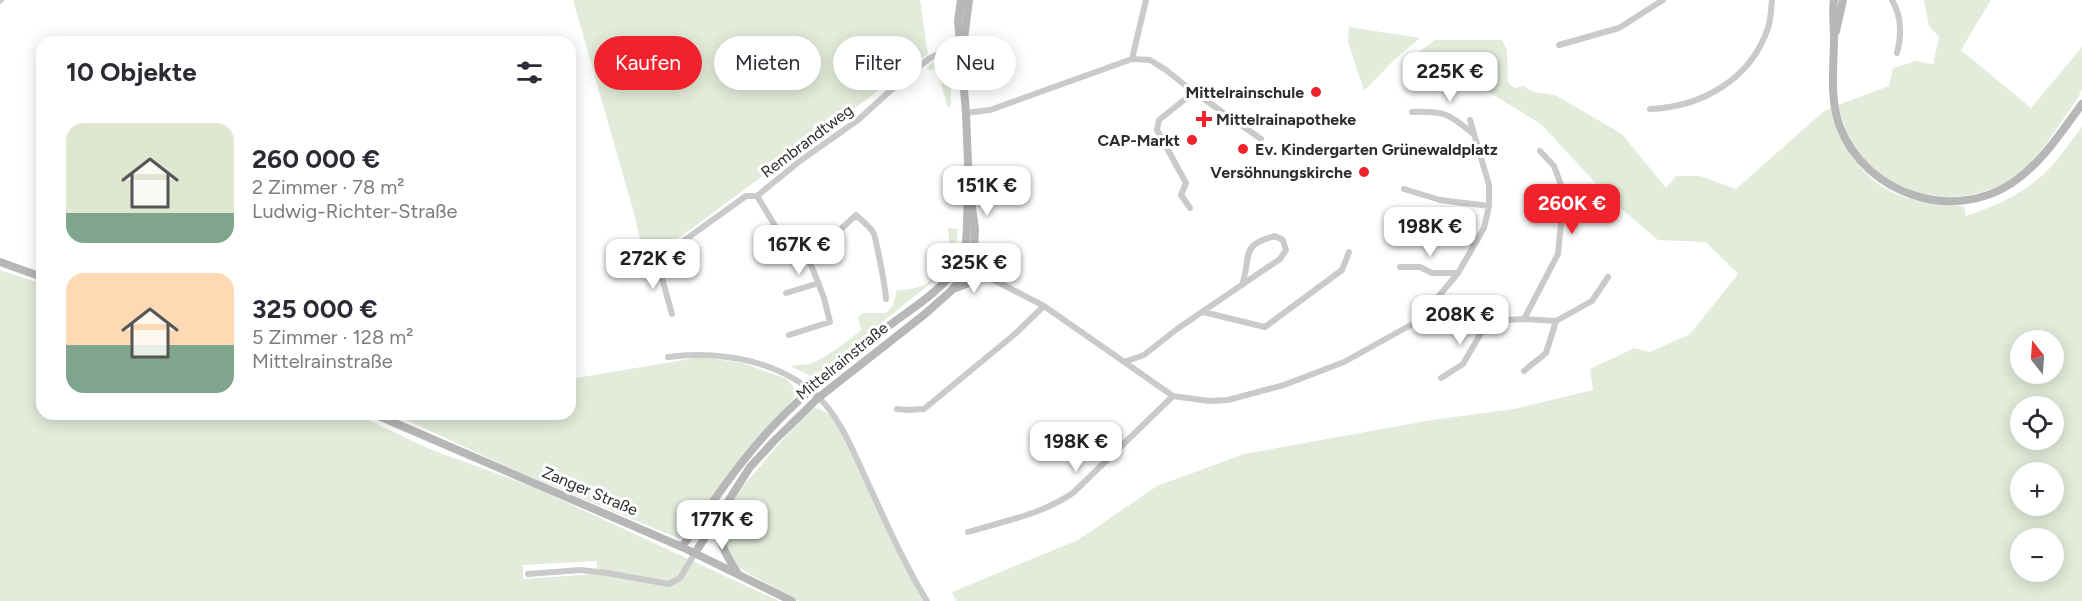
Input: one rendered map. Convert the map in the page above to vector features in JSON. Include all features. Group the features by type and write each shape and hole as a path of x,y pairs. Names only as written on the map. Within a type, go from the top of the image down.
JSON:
{"street":[{"name":"Mittelrainstraße","path":"960,36 958,21 961,0"},
{"name":"Mittelrainstraße","path":"964,36 969,0"},
{"path":"1132,59 1146,0"},
{"path":"1559,45 1619,28 1664,0"},
{"path":"1650,109 1671,108 1690,102 1730,83 1749,63 1759,47 1768,26 1772,0"},
{"path":"1834,0 1833,96 1840,127 1854,152 1867,168 1886,183 1910,195 1943,201 1964,200 1981,196 2012,183 2041,158 2082,104"},
{"path":"1834,37 1843,0"},
{"path":"1892,0 1901,25 1898,53"},
{"name":"Rembrandtweg","path":"672,314 657,260 746,196 757,196 800,161 858,120 910,73 934,56"},
{"path":"966,113 990,110 1132,59 1150,60 1261,139"},
{"name":"Mittelrainstraße","path":"695,553 750,467 818,398 925,314 952,290 970,268 975,229 969,187 965,90"},
{"path":"1190,208 1181,195 1186,183 1157,130 1159,120 1194,92"},
{"path":"1412,112 1436,111 1454,117 1474,134"},
{"path":"961,263 1044,306 1173,396 1209,401 1228,400 1295,382 1344,362 1418,321 1458,273 1484,228 1489,206 1489,185 1470,120"},
{"path":"1524,319 1558,254 1564,192 1554,166 1540,151"},
{"name":"Mittelrainstraße","path":"682,547 716,495 772,426 810,390 939,287 961,263 969,187"},
{"path":"1404,189 1440,200 1489,206"},
{"name":"Rembrandtweg","path":"757,196 794,257 802,259 808,257"},
{"path":"789,335 830,322 819,283 808,257 812,256 856,214 874,232 886,286 886,298"},
{"path":"1124,362 1144,355 1158,343 1242,285 1285,254 1283,240 1275,236 1252,244 1249,250 1248,269 1242,285"},
{"path":"974,249 991,278"},
{"path":"1203,312 1265,327 1342,270 1349,252"},
{"path":"0,262 36,275"},
{"path":"1400,267 1420,267 1432,273 1458,273"},
{"path":"1418,321 1524,319 1556,321 1592,301 1608,276"},
{"path":"952,290 991,278"},
{"path":"786,293 819,283"},
{"path":"897,409 924,409 1015,334 1044,306"},
{"path":"1441,378 1463,364 1488,321"},
{"path":"1524,371 1546,353 1556,321"},
{"path":"668,357 713,354 735,358 787,375 810,390 825,405 850,444 909,572 927,601"},
{"path":"968,532 1044,509 1062,501 1173,396"},
{"name":"Zanger Straße","path":"388,420 682,547 792,601"},
{"path":"719,515 718,534 721,546 738,573"},
{"path":"528,574 580,570 669,584 680,578 695,553"}],"green space":[{"path":"573,0 920,0 928,54 922,58 922,36 833,36 833,90 879,90 645,263 635,217 599,90 702,90 702,36 594,36 594,74"},
{"path":"1924,0 1991,0 1961,50 2031,108 2082,47 2082,88 2075,102 2031,163 2011,179 1989,190 1965,196 1941,196 1918,192 1895,183 1875,169 1858,151 1844,123 1838,105 1889,86 1893,68 1916,61 1933,64 1939,37 1929,26"},
{"path":"1349,27 1420,38 1394,60 1364,91 1348,42"},
{"path":"1435,40 1502,40 1507,50 1508,83 1515,88 1523,86 1534,92 1555,95 1622,134 1666,188 1676,176 1700,176 1736,189 1823,112 1831,108 1848,150 1856,162 1877,183 1911,199 1934,204 1964,206 1966,216 2007,199 2026,188 2044,174 2082,127 2082,601 956,601 952,592 1078,540 1157,486 1244,454 1432,420 1514,409 1593,390 1590,369 1634,348 1650,352 1690,334 1738,274 1706,242 1658,240 1613,202 1541,124 1477,85 1454,74 1433,79 1417,53"},
{"path":"934,63 934,69 927,70 930,64"},
{"path":"943,90 951,90 951,104 948,108"},
{"path":"948,228 958,229 955,252 930,284 813,377 790,366 809,364 843,344 861,330 858,318 862,313 886,313 893,305 897,290 925,285 931,278 933,265 950,253"},
{"path":"0,270 36,282 36,420 368,420 432,450 531,486 779,601 0,601","holes":["597,561 597,574 523,579 523,565"]},
{"path":"701,357 743,363 787,379 798,393 743,456 680,539 521,473 406,420 576,420 576,378"},
{"path":"814,408 830,415 850,444 925,601 799,601 744,571 733,562 723,534 728,509 743,486 808,410"}],"place":[{"name":"Mittelrainschule","path":"1316,92"},
{"name":"Mittelrainapotheke","path":"1204,119"},
{"name":"CAP-Markt","path":"1192,140"},
{"name":"Ev. Kindergarten Grünewaldplatz","path":"1243,149"},
{"name":"Versöhnungskirche","path":"1364,172"}]}
